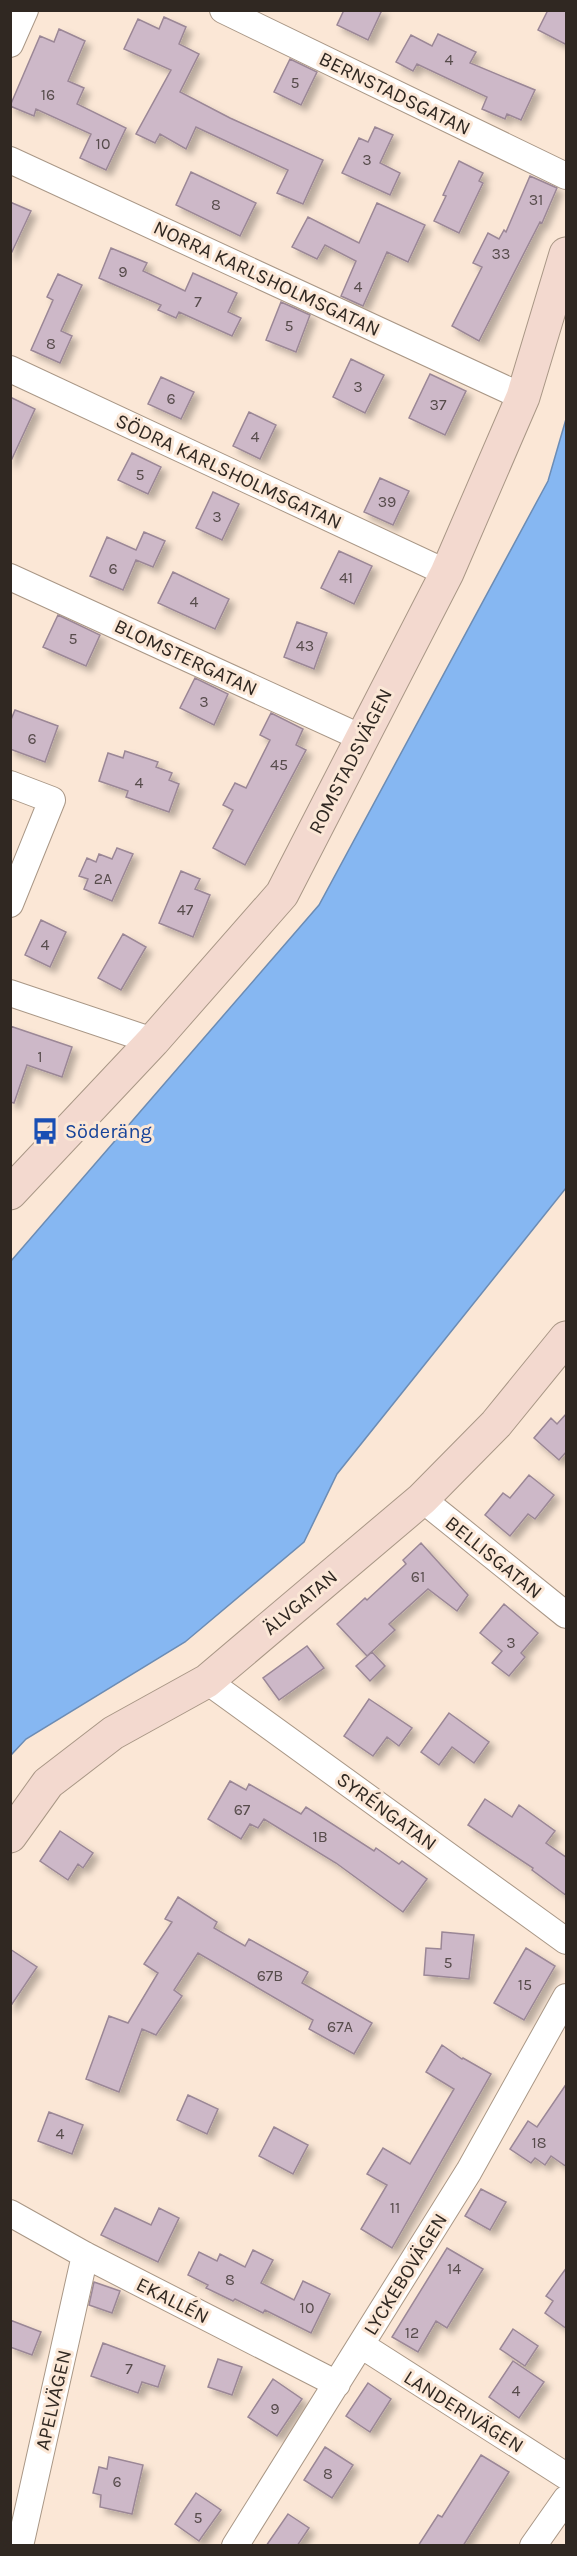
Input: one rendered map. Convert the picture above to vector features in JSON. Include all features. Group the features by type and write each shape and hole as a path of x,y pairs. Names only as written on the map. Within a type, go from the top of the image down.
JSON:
{"street":[{"path":"10,44 25,10"},
{"name":"BERNSTADSGATAN","path":"223,10 567,176"},
{"name":"NORRA KARLSHOLMSGATAN","path":"10,160 524,396"},
{"name":"ROMSTADSVÄGEN","path":"10,1193 153,1041 282,894 447,573 524,396 567,254"},
{"name":"SÖDRA KARLSHOLMSGATAN","path":"10,369 447,573"},
{"name":"BLOMSTERGATAN","path":"10,577 362,738"},
{"path":"10,784 52,800 10,904"},
{"path":"10,993 153,1041"},
{"name":"ÄLVGATAN","path":"10,1836 48,1783 113,1733 207,1681 422,1499 496,1424 567,1338"},
{"name":"BELLISGATAN","path":"422,1499 567,1615"},
{"name":"SYRÉNGATAN","path":"207,1681 567,1941"},
{"name":"LYCKEBOVÄGEN","path":"235,2546 469,2171 567,1997"},
{"name":"EKALLÉN","path":"10,2213 86,2255 338,2384"},
{"name":"APELVÄGEN","path":"20,2546 86,2255"},
{"name":"LANDERIVÄGEN","path":"361,2345 567,2476"},
{"path":"533,2546 567,2499"}],"water":[{"path":"566,419 566,1188 337,1474 304,1542 185,1642 26,1739 11,1755 11,1261 319,905 548,481"}],"building":[{"path":"344,10 382,10 368,40 337,25"},
{"path":"548,10 567,10 567,45 538,30"},
{"path":"164,17 186,27 179,44 199,54 180,92 230,118 323,160 303,204 277,193 288,170 196,127 186,149 160,134 155,143 136,134 171,70 124,49 138,19 159,29"},
{"path":"59,29 85,41 68,81 84,88 77,104 126,128 106,170 80,158 91,134 36,109 34,116 10,106 40,36 54,42"},
{"path":"438,34 476,52 470,63 535,90 521,120 507,114 505,119 482,109 487,97 417,64 413,71 396,62 411,35 432,46"},
{"path":"290,59 317,72 301,105 274,92"},
{"path":"375,127 393,135 380,163 400,173 390,195 342,173 359,138 368,142"},
{"path":"459,161 483,173 479,181 483,183 459,233 434,221"},
{"path":"191,172 256,203 240,236 176,205"},
{"path":"530,176 557,188 542,223 540,222 479,341 452,326 482,267 473,263 488,233 499,239 504,230 506,232"},
{"path":"10,202 31,211 10,256"},
{"path":"377,203 425,225 408,262 387,252 363,306 341,296 356,261 325,245 317,259 292,247 308,217 359,243"},
{"path":"111,248 147,263 143,271 185,291 193,273 237,293 228,312 241,318 232,336 179,312 176,318 158,310 161,305 99,278"},
{"path":"58,274 82,285 61,331 72,336 60,363 31,350 53,300 47,297"},
{"path":"281,302 310,315 296,352 266,340"},
{"path":"351,359 384,375 365,413 333,397"},
{"path":"430,374 466,391 445,435 409,418"},
{"path":"161,377 194,392 181,419 148,404"},
{"path":"10,397 35,409 10,463"},
{"path":"249,412 276,425 260,459 233,446"},
{"path":"132,453 161,467 148,494 118,480"},
{"path":"380,478 409,491 393,525 364,512"},
{"path":"213,492 239,504 222,540 196,528"},
{"path":"144,532 165,541 153,567 136,560 123,590 90,576 107,537 136,550"},
{"path":"339,551 372,566 354,604 321,588"},
{"path":"173,572 229,599 215,629 158,603"},
{"path":"58,615 100,635 86,666 43,647"},
{"path":"297,622 327,633 314,669 284,657"},
{"path":"195,678 228,694 214,725 180,708"},
{"path":"15,710 58,726 45,762 10,749 10,722"},
{"path":"271,713 303,729 296,745 306,750 245,865 213,848 233,810 223,805 235,783 246,788 270,740 260,735"},
{"path":"125,751 158,762 156,767 172,773 169,780 179,784 169,812 126,797 128,791 99,781 108,753 123,758"},
{"path":"117,848 133,854 112,901 84,889 88,879 79,876 87,858 96,862 99,854 112,859"},
{"path":"181,871 200,879 195,889 210,895 193,937 159,923"},
{"path":"41,920 66,932 50,967 25,955"},
{"path":"123,934 146,947 121,990 98,978"},
{"path":"10,1026 72,1047 62,1077 27,1065 14,1103 10,1102"},
{"path":"567,1413 567,1451 559,1460 534,1438 551,1418 557,1424"},
{"path":"529,1475 554,1495 535,1519 528,1514 510,1536 485,1515 503,1493 510,1498"},
{"path":"421,1543 468,1595 457,1611 428,1589 389,1624 395,1630 367,1656 337,1624 406,1564 403,1560"},
{"path":"504,1604 538,1633 521,1653 525,1657 509,1676 492,1663 502,1651 480,1633"},
{"path":"307,1646 324,1668 279,1700 263,1678"},
{"path":"372,1652 385,1666 370,1681 356,1666"},
{"path":"369,1699 412,1728 399,1746 387,1737 373,1756 344,1736"},
{"path":"449,1713 489,1742 474,1763 452,1747 439,1765 421,1752"},
{"path":"230,1781 246,1790 249,1784 301,1814 306,1807 374,1851 376,1848 399,1864 402,1861 427,1879 403,1912 336,1863 264,1819 258,1828 250,1824 241,1839 208,1819"},
{"path":"485,1799 512,1817 519,1805 555,1831 546,1843 567,1858 567,1896 532,1870 533,1868 468,1825"},
{"path":"60,1831 93,1853 83,1868 78,1864 68,1880 40,1861"},
{"path":"178,1897 217,1922 214,1928 245,1946 249,1939 308,1972 302,1983 372,2023 354,2054 309,2029 313,2020 198,1953 174,1990 182,1996 156,2035 142,2029 119,2092 86,2079 109,2016 128,2023 158,1973 144,1964 172,1922 165,1919"},
{"path":"442,1932 474,1935 469,1979 424,1975 426,1948 441,1949"},
{"path":"526,1948 555,1966 524,2020 494,2003"},
{"path":"10,1949 37,1967 10,2007"},
{"path":"442,2045 462,2059 491,2074 392,2248 361,2229 387,2185 367,2174 383,2148 410,2164 454,2089 426,2072"},
{"path":"567,2083 567,2167 551,2156 545,2165 535,2158 531,2163 510,2149 528,2121 537,2127"},
{"path":"188,2095 218,2109 207,2134 177,2120"},
{"path":"49,2112 83,2125 72,2154 38,2141"},
{"path":"274,2127 308,2145 293,2174 259,2156"},
{"path":"481,2189 506,2202 490,2230 465,2216"},
{"path":"115,2208 151,2225 159,2208 179,2218 158,2262 101,2235"},
{"path":"447,2248 483,2269 447,2328 436,2321 418,2352 392,2337"},
{"path":"253,2250 273,2260 261,2283 294,2300 303,2281 330,2294 311,2333 265,2310 263,2313 235,2299 233,2301 206,2288 208,2285 188,2275 199,2252 217,2261 220,2254 245,2267"},
{"path":"567,2267 567,2329 545,2313 553,2301 546,2296"},
{"path":"94,2282 120,2291 112,2313 89,2305"},
{"path":"10,2320 41,2332 32,2355 10,2347"},
{"path":"513,2329 538,2346 525,2366 500,2349"},
{"path":"103,2343 165,2366 158,2387 142,2382 138,2393 91,2376"},
{"path":"218,2359 242,2367 232,2395 208,2387"},
{"path":"513,2361 544,2382 519,2418 489,2397"},
{"path":"273,2379 302,2399 277,2436 248,2417"},
{"path":"368,2383 391,2399 370,2432 346,2416"},
{"path":"325,2447 353,2465 332,2498 304,2480"},
{"path":"481,2455 509,2472 463,2546 418,2546 438,2515 442,2517"},
{"path":"109,2457 143,2465 132,2514 100,2507 101,2495 93,2493 99,2467 107,2469"},
{"path":"196,2493 221,2510 199,2541 175,2524"},
{"path":"288,2514 309,2528 297,2546 266,2546"}],"place":[{"name":"Söderäng","path":"45,1131"}]}
